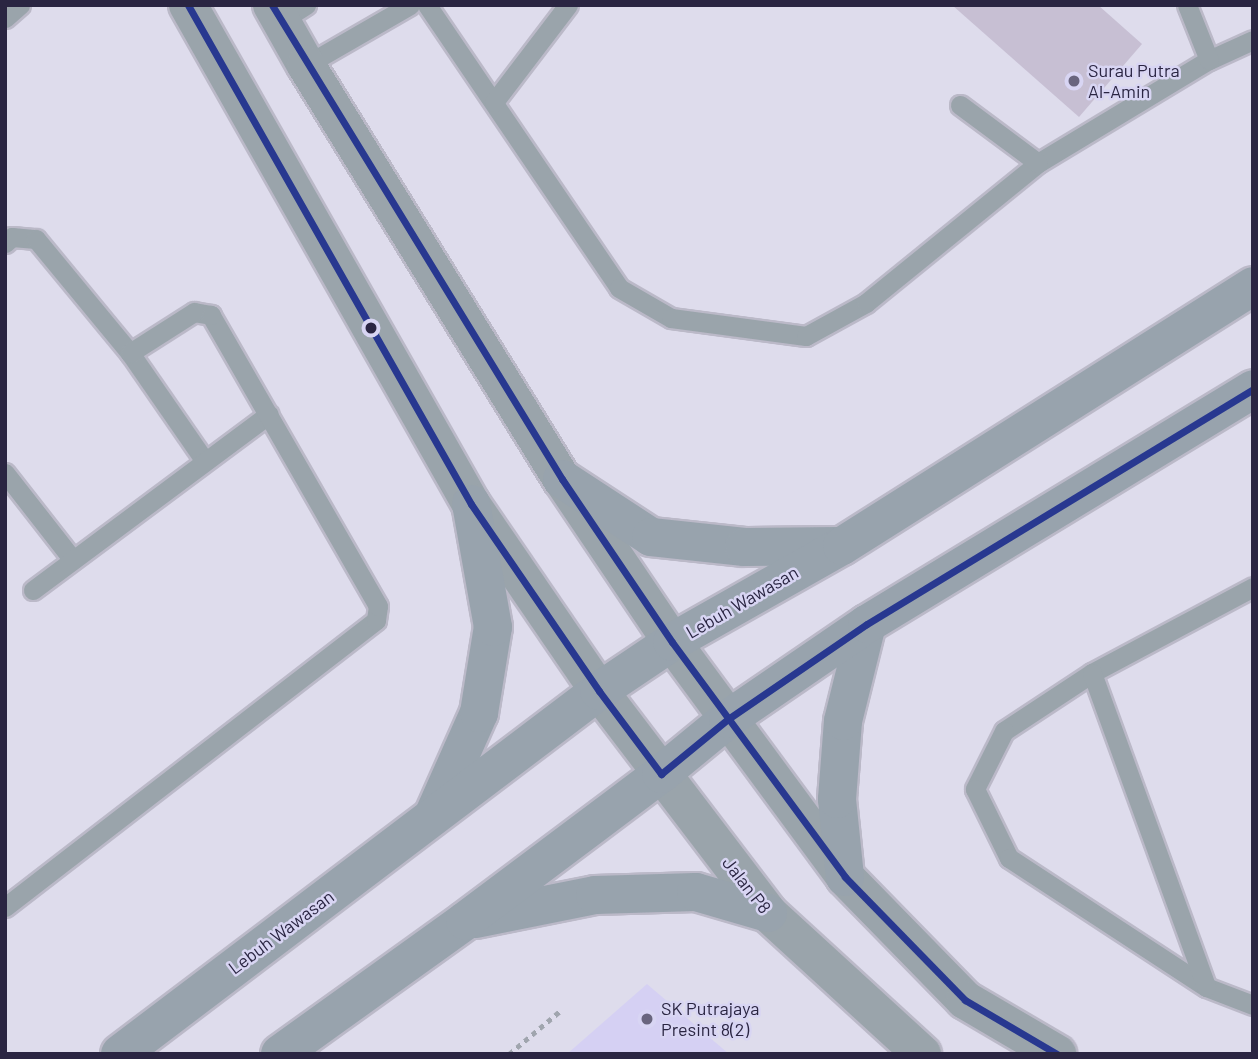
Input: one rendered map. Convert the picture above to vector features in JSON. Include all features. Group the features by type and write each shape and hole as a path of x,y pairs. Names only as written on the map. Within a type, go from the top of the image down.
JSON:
{"main road":[{"name":"Lebuh Wawasan","path":"120,1054 599,691 672,642 842,546 1253,286"},
{"path":"280,1054 661,774 728,719 867,624 1253,389"},
{"path":"562,479 651,537 744,547 842,546"},
{"path":"431,819 480,713 493,627 471,504"},
{"path":"845,877 836,799 843,721 867,624"},
{"path":"464,921 595,895 696,892 768,913"}],"street":[{"name":"Jalan P8","path":"188,5 471,504 599,691 768,913 922,1054"},
{"path":"286,10 306,65 562,479 672,642 728,719 845,877 965,1000 1057,1054"}],"lane":[{"path":"5,18 20,5"},
{"path":"306,65 410,5"},
{"path":"427,5 619,288 671,318 806,336 866,303 1038,163 1209,60 1253,40"},
{"path":"494,103 568,5"},
{"path":"1187,5 1209,60"},
{"path":"960,105 1038,163"},
{"path":"5,243 12,237 36,239 130,353 204,460"},
{"path":"5,907 376,620 378,606 211,315 194,312 130,353"},
{"path":"33,590 269,414"},
{"path":"5,472 73,560"},
{"path":"1253,587 1092,673 1004,731 975,789 1009,858 1206,987 1253,1005"},
{"path":"1092,673 1206,987"}],"path":[{"path":"509,1054 560,1011"}],"shaded area":[{"name":"SK Putrajaya Presint 8(2)","path":"647,984 729,1054 567,1054"}],"building":[{"name":"Surau Putra Al-Amin","path":"952,5 1098,5 1142,44 1079,117"}],"transit line":[{"path":"188,5 471,504 599,691 661,774 728,719 867,624 1253,389"},
{"path":"272,5 562,479 672,642 845,877 965,1000 1057,1054"}],"place":[{"name":"Surau Putra Al-Amin","path":"1074,81"},
{"name":"SK Putrajaya Presint 8(2)","path":"647,1019"}]}
